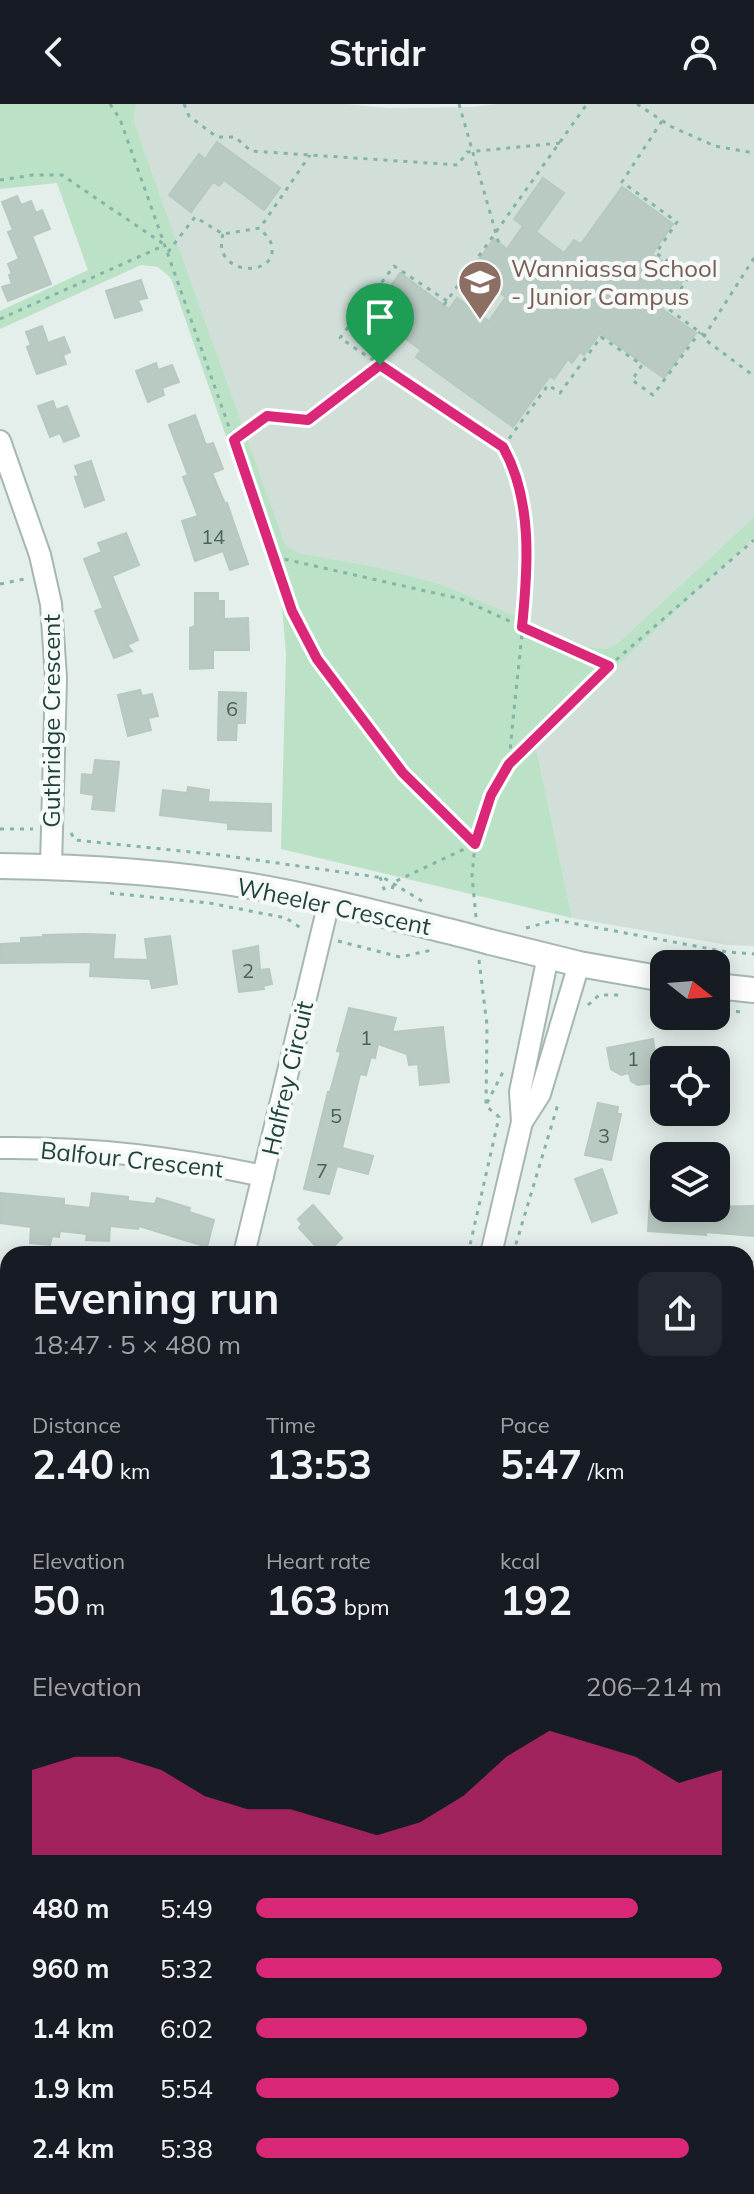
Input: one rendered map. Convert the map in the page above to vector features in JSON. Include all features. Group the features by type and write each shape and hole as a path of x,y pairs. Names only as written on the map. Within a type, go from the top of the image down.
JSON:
{"street":[{"name":"Guthridge Crescent","path":"0,441 40,555 51,604 56,653 51,866"},
{"name":"Wheeler Crescent","path":"0,866 140,871 279,891 579,964 650,977"},
{"name":"Halfrey Circuit","path":"246,1246 329,902"},
{"path":"502,1246 522,1122 520,1092 548,956"},
{"path":"522,1122 540,1094 579,964"},
{"path":"730,987 754,990"},
{"name":"Balfour Crescent","path":"0,1148 136,1154 263,1176"}],"path":[{"path":"110,104 120,119 168,252 292,611 317,659 403,773 475,844"},
{"path":"184,104 189,116 217,137 235,137 251,151 458,165 467,152 560,143"},
{"path":"459,104 499,244"},
{"path":"509,764 526,593 525,526 514,467 503,447 340,338 394,266 446,303 587,104"},
{"path":"637,104 672,127 715,146 754,153"},
{"path":"662,121 622,182 677,222 656,253 689,277 667,308 705,336"},
{"path":"168,252 195,217 223,234 260,228 310,155"},
{"path":"0,180 62,175 165,245"},
{"path":"223,234 223,252 240,268 252,269 261,267 272,251 270,239 260,228"},
{"path":"0,319 165,245"},
{"path":"754,258 703,338 754,376"},
{"path":"503,447 548,385 560,393 601,337 642,365 632,380 653,395 700,332"},
{"path":"234,440 267,416 308,420 380,365"},
{"path":"486,1106 487,1025 472,876 475,844 491,795 509,764 609,666 754,540"},
{"path":"275,557 461,599 609,666"},
{"path":"0,584 45,575"},
{"path":"0,829 23,829"},
{"path":"380,877 388,902 394,882 475,844"},
{"path":"97,892 209,903 286,918 307,932"},
{"path":"519,930 556,920 727,952 754,954"},
{"path":"349,945 400,957 431,950"},
{"path":"587,1006 599,995 624,995"},
{"path":"730,1011 754,1013"},
{"path":"486,1106 505,1069"},
{"path":"504,1246 560,1096"},
{"path":"470,1246 499,1117 486,1106"}],"shaded area":[{"name":"Wanniassa School - Junior Campus","path":"137,104 345,104 388,108 498,104 754,104 754,517 619,642 607,649 589,647 443,585 377,567 298,553 285,544 135,125"},
{"path":"754,538 754,946 727,945 572,918 535,743"}],"green space":[{"path":"0,104 137,104 135,125 285,544 298,553 377,567 443,585 589,647 607,649 619,642 754,517 754,538 535,743 572,918 281,849 286,654 281,594 171,278 158,267 141,265 0,329 0,311 88,270 57,183 0,189"}],"building":[{"path":"217,142 280,188 264,210 224,180 219,186 213,182 191,212 169,195 199,154 205,159"},
{"name":"Wanniassa School - Junior Campus","path":"543,178 564,193 536,232 564,253 574,240 581,244 622,187 673,224 652,254 685,278 662,309 696,333 664,378 600,333 584,355 580,352 572,363 568,359 554,379 550,376 513,427 416,357 421,350 371,314 400,273 449,309 457,298 489,321 506,297 470,272 494,239 507,249 523,226 514,219"},
{"path":"17,196 21,205 31,201 36,213 42,210 50,229 32,236 51,284 8,301 2,287 12,284 8,264 19,259 8,232 13,230 2,202"},
{"path":"141,280 147,298 138,300 142,310 115,318 106,291"},
{"path":"42,326 48,343 64,337 70,352 63,355 66,364 37,374 27,347 31,345 26,332"},
{"path":"156,363 158,370 172,365 179,382 162,388 164,395 148,402 136,371"},
{"path":"53,401 56,410 67,406 79,436 64,442 60,433 50,437 38,406"},
{"path":"195,415 206,445 213,443 223,469 212,473 227,503 248,564 230,570 223,551 195,561 182,521 198,516 183,477 188,475 169,425"},
{"path":"91,461 104,500 85,507 75,477 79,476 75,466"},
{"path":"126,533 139,565 112,576 138,640 127,645 132,651 114,658 95,611 103,608 84,559 102,552 98,543"},
{"path":"195,593 218,593 218,601 224,601 224,619 248,618 249,650 213,650 213,668 190,669 190,628 195,626"},
{"path":"140,690 142,696 152,694 158,716 148,718 151,730 128,736 118,695"},
{"path":"219,692 246,693 245,723 237,723 236,740 218,740"},
{"path":"95,760 119,762 114,811 92,809 94,795 81,793 82,774 93,775"},
{"path":"188,787 209,790 208,802 271,804 271,831 228,829 228,823 160,815 163,790 187,793"},
{"path":"43,935 115,935 113,959 148,960 145,939 170,936 177,984 152,988 150,979 90,976 91,962 0,963 0,944 21,943 21,938"},
{"path":"258,946 260,970 269,969 272,984 263,986 264,989 239,992 233,951"},
{"path":"349,1008 396,1018 392,1032 443,1027 449,1082 420,1085 418,1064 409,1065 407,1054 378,1044 366,1075 360,1074 342,1148 373,1156 368,1174 337,1166 329,1194 304,1189 341,1052 337,1051"},
{"path":"653,1039 654,1046 650,1046 650,1083 638,1085 631,1081 629,1073 621,1075 611,1069 607,1048"},
{"path":"598,1103 618,1107 617,1114 621,1114 611,1160 585,1155"},
{"path":"602,1169 617,1213 592,1222 575,1179"},
{"path":"0,1193 64,1199 64,1205 90,1208 92,1193 155,1204 157,1198 190,1208 189,1212 214,1220 207,1246 139,1226 138,1229 110,1226 109,1241 86,1240 87,1234 60,1231 59,1237 52,1236 50,1245 30,1243 31,1227 0,1223"},
{"path":"650,1201 650,1222 730,1222 730,1207 754,1206 754,1236 648,1231"},
{"path":"313,1205 342,1238 334,1246 316,1246 299,1228 302,1224 298,1219"}],"place":[{"name":"Wanniassa School - Junior Campus","path":"480,321"}],"route":[{"path":"380,365 503,447 514,467 522,501 526,593 522,627 609,666 509,764 491,795 475,844 403,773 317,659 292,611 234,440 267,416 308,420 380,365"}]}
